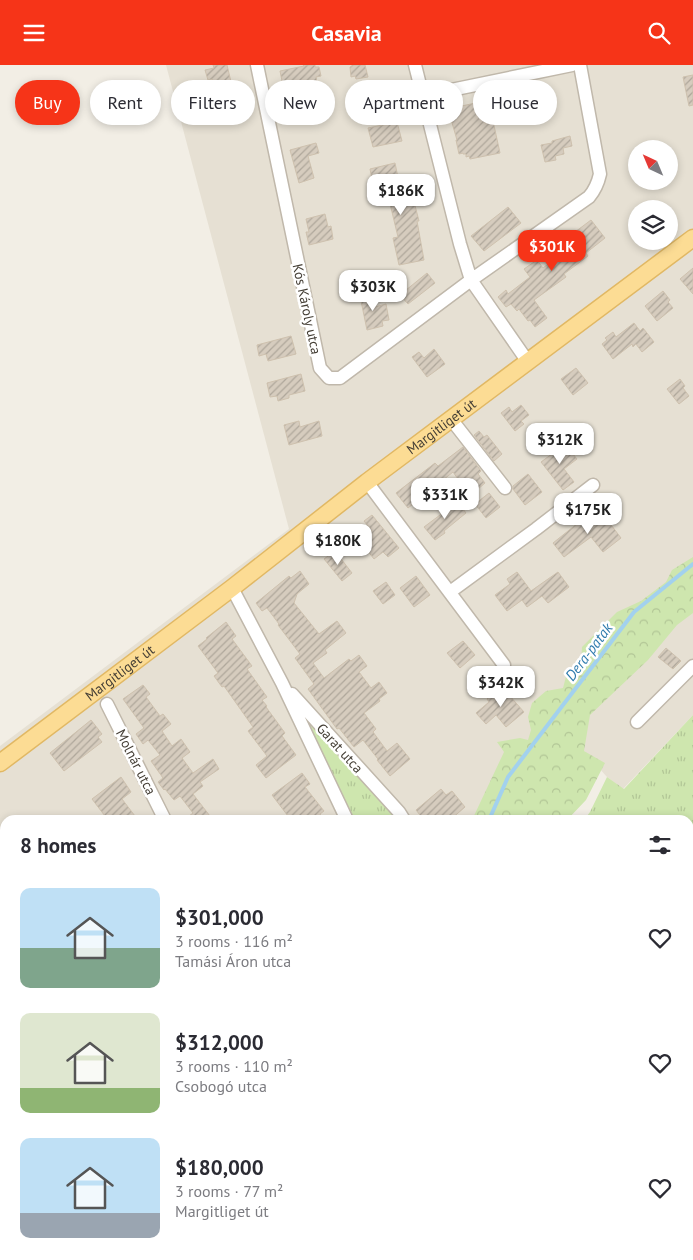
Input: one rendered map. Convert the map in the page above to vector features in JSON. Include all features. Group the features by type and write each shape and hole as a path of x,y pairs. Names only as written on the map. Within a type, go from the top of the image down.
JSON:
{"main road":[{"name":"Margitliget út","path":"0,763 232,588 367,482 693,238"}],"street":[{"name":"Kós Károly utca","path":"257,65 320,369 329,378 340,378 471,280 588,197 597,186 600,174 580,65"},
{"path":"415,65 418,80"},
{"path":"463,88 572,65"},
{"path":"429,125 471,280 528,362"},
{"path":"451,419 505,488"},
{"path":"367,482 504,665"},
{"path":"450,592 593,485"},
{"name":"Garat utca","path":"232,588 282,683 345,815"},
{"path":"637,723 693,666"},
{"name":"Garat utca","path":"282,683 401,815"},
{"name":"Molnár utca","path":"107,704 162,815"}],"shaded area":[{"path":"166,65 693,65 693,715 623,789 607,777 584,751 507,815 0,815 0,746 289,529 182,125 255,125 255,80 171,80 171,84"}],"green space":[{"path":"693,557 693,613 677,625 648,660 590,715 584,751 605,763 586,800 572,815 474,815 504,752 497,742 520,738 528,740 531,730 528,717 532,703 546,691 563,688 568,669 581,665 582,647 617,612 641,601 666,582 672,570"},
{"path":"300,711 395,815 352,815"},
{"path":"693,715 693,815 588,815 607,777 624,789"}],"building":[{"path":"213,65 227,65 231,80 208,80 205,70 214,68"},
{"path":"315,65 315,67 319,67 321,76 316,77 317,80 282,80 280,71"},
{"path":"352,65 365,65 368,77 356,79 355,76 351,77 350,67"},
{"path":"693,75 693,105 689,106 683,77"},
{"path":"473,104 473,125 494,125 500,153 470,159 469,156 466,157 466,154 459,154 453,125 463,125 463,106"},
{"path":"382,125 398,125 402,141 373,147 368,128"},
{"path":"570,136 572,146 563,148 564,154 555,156 556,160 545,162 541,145"},
{"path":"316,143 319,153 308,156 314,178 299,183 290,150"},
{"path":"395,163 402,197 412,194 419,221 417,221 424,260 399,265 393,238 398,237 386,187 383,188 381,182 373,184 370,169"},
{"path":"508,207 521,223 484,251 471,236"},
{"path":"325,214 328,227 331,226 333,239 309,245 306,219"},
{"path":"591,220 605,238 586,253 588,256 564,274 566,277 534,300 547,318 535,327 519,309 517,311 511,304 506,307 498,297 506,290 508,294 530,277 524,269 537,260 543,268 564,252 554,239 563,232 567,238"},
{"path":"693,268 693,294 680,279"},
{"path":"427,273 435,283 408,304 400,295"},
{"path":"663,291 673,308 657,321 645,306"},
{"path":"372,293 375,307 386,304 389,320 382,321 383,326 367,330 360,296"},
{"path":"634,323 640,331 643,328 654,342 642,352 636,344 633,347 632,344 613,359 602,344 607,340 605,338 613,332 616,337"},
{"path":"291,336 296,354 268,361 266,354 259,356 257,345"},
{"path":"434,349 445,364 427,377 412,357 419,352 424,358"},
{"path":"576,368 588,383 573,395 561,379"},
{"path":"301,374 305,391 289,395 289,398 278,401 277,396 270,397 267,383"},
{"path":"680,379 685,386 683,388 689,396 679,404 667,389"},
{"path":"521,405 529,415 521,421 524,424 515,431 501,413 509,407 512,412"},
{"path":"299,421 300,427 319,421 322,436 289,445 284,425"},
{"path":"479,431 484,437 487,435 502,454 494,461 474,435"},
{"path":"563,442 577,459 564,469 574,482 563,490 541,462 556,451 553,449"},
{"path":"463,447 481,471 478,474 485,483 478,489 470,480 463,486 453,472 408,508 396,493 435,463 438,466"},
{"path":"528,474 542,492 525,505 513,489 513,486"},
{"path":"489,493 500,507 486,518 475,504"},
{"path":"456,500 466,513 435,540 424,527"},
{"path":"602,513 621,538 603,552 591,537 564,557 553,543 588,515 592,521"},
{"path":"372,515 399,548 388,557 383,552 374,559 360,541 372,531 364,521"},
{"path":"335,551 352,573 342,581 324,559"},
{"path":"300,571 309,584 297,594 294,603 319,634 337,621 346,633 325,650 327,653 313,663 324,678 349,659 351,661 359,655 367,666 359,672 371,688 379,682 387,693 364,713 376,729 373,732 387,751 397,743 410,759 390,776 363,740 354,747 339,728 337,729 308,689 314,684 295,658 300,654 267,608 262,611 256,603 289,576 291,578"},
{"path":"517,572 531,591 558,572 569,587 548,603 542,596 527,607 522,600 507,611 495,595 510,584 507,579"},
{"path":"416,576 430,595 414,607 400,588"},
{"path":"386,582 395,595 383,604 373,591"},
{"path":"226,622 236,636 232,639 252,666 247,669 267,697 262,700 285,733 282,736 296,755 266,778 256,765 267,756 248,731 253,727 224,686 222,687 214,676 218,673 198,646"},
{"path":"463,641 475,655 460,668 447,653"},
{"path":"666,648 681,661 673,669 658,657"},
{"path":"143,685 150,694 146,697 160,716 163,714 171,724 162,731 172,746 181,739 190,752 182,758 193,773 213,759 219,769 200,782 203,786 193,794 209,815 190,815 193,813 180,796 174,800 158,782 163,778 151,761 160,755 148,740 143,744 136,734 144,728 123,699"},
{"path":"501,686 524,712 506,727 496,715 486,724 476,713 489,702 487,699"},
{"path":"91,720 102,734 98,737 102,742 64,771 50,753"},
{"path":"302,773 310,784 305,787 324,811 321,815 287,815 272,795"},
{"path":"121,777 131,792 122,799 134,815 104,815 92,799"},
{"path":"441,789 446,795 452,791 465,807 456,815 420,815 416,810"}],"waterway":[{"name":"Dera-patak","path":"491,815 508,777 634,612 693,564"}]}
